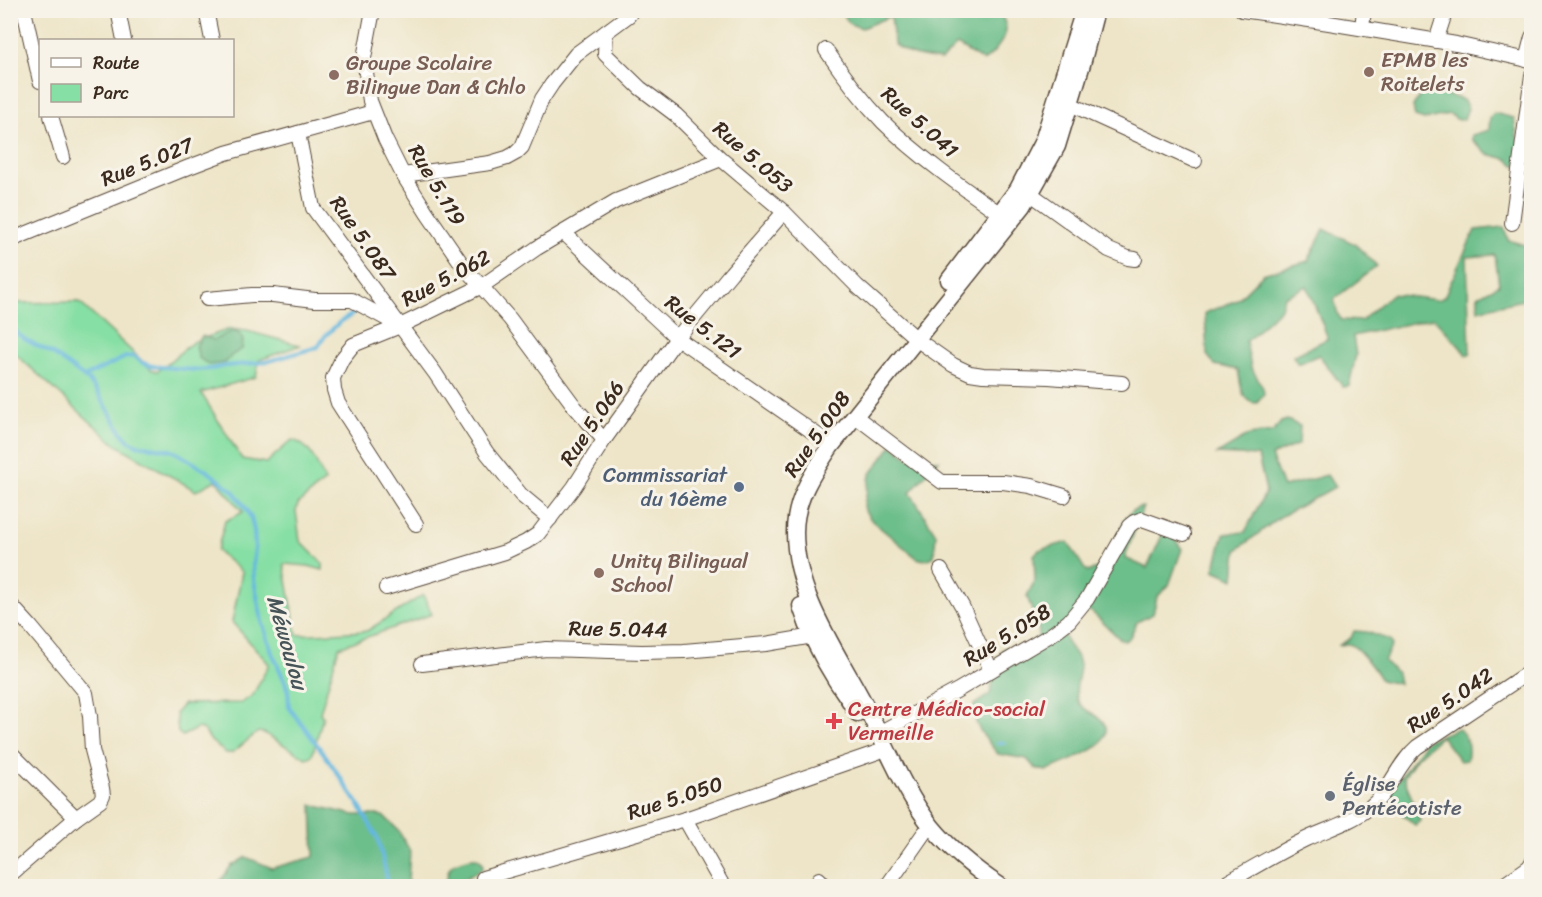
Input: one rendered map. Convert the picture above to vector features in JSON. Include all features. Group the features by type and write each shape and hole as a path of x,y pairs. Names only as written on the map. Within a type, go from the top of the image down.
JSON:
{"main road":[{"name":"Rue 5.008","path":"1000,886 955,850 932,826 913,798 813,609 798,567 796,515 801,496 813,473 1018,189 1043,141 1084,10"},
{"name":"Rue 5.008","path":"982,886 946,856 924,833 904,803 852,703 836,680 813,636 790,571 787,524 793,494 826,441 1023,206 1058,146 1096,10"}],"street":[{"path":"24,10 39,77"},
{"path":"118,10 124,39"},
{"path":"206,10 212,39"},
{"name":"Rue 5.119","path":"373,10 364,58 366,81 373,112 403,175 464,267 510,320 575,407 604,440"},
{"path":"403,175 490,163 516,153 522,147 542,99 576,54 629,15 632,10"},
{"path":"1242,10 1362,28 1529,60 1532,37"},
{"path":"1362,28 1364,10"},
{"path":"1436,41 1446,10"},
{"name":"Rue 5.053","path":"606,32 605,54 640,88 676,115 721,159 784,212 857,286 913,336 953,365 970,373 983,375 1122,383"},
{"name":"Rue 5.041","path":"826,50 841,72 883,121 949,178 999,213"},
{"path":"1512,222 1532,75"},
{"path":"1070,104 1195,161"},
{"name":"Rue 5.027","path":"10,242 226,153 373,112"},
{"path":"51,117 63,157"},
{"name":"Rue 5.087","path":"298,133 313,208 435,373 487,453 521,495 550,519"},
{"name":"Rue 5.062","path":"207,299 273,295 315,300 352,300 400,326 482,286 537,248 616,201 721,159"},
{"path":"1030,194 1109,250 1136,259"},
{"name":"Rue 5.066","path":"386,588 505,552 538,534 574,486 676,338 784,212"},
{"name":"Rue 5.121","path":"564,233 676,338 826,441"},
{"path":"400,326 353,345 342,359 333,378 338,403 416,524"},
{"path":"855,416 942,482 1003,482 1031,486 1064,496"},
{"name":"Rue 5.058","path":"879,733 958,690 1052,634 1069,621 1087,599 1125,531 1134,522 1142,519 1184,534"},
{"path":"941,570 962,606 991,670"},
{"path":"10,604 86,693 92,750 103,795 100,801 38,849 10,875"},
{"name":"Rue 5.044","path":"422,664 546,649 684,651 766,644 813,636"},
{"name":"Rue 5.042","path":"1221,886 1306,839 1358,816 1385,792 1409,753 1532,670"},
{"path":"10,752 76,818"},
{"name":"Rue 5.050","path":"483,878 685,819 878,752"},
{"path":"685,819 723,886"},
{"path":"887,886 924,833"},
{"path":"1502,886 1529,867 1532,862"}],"green space":[{"path":"844,10 999,11 1006,29 1004,38 983,61 957,45 941,60 910,54 894,44 891,16 862,28 850,24 843,14"},
{"path":"1425,88 1463,100 1468,108 1464,119 1458,120 1449,114 1424,120 1415,117 1413,106"},
{"path":"1494,113 1514,118 1517,137 1525,149 1516,166 1507,159 1487,154 1472,140 1472,135 1489,130 1490,117"},
{"path":"1504,227 1508,240 1531,247 1531,272 1524,275 1527,299 1478,310 1478,296 1499,285 1495,255 1467,257 1470,354 1467,355 1434,318 1353,336 1356,355 1349,386 1343,387 1319,355 1298,364 1293,356 1327,339 1307,286 1284,297 1281,308 1246,342 1251,367 1264,394 1256,403 1247,400 1244,396 1238,370 1215,365 1207,355 1205,313 1237,300 1263,274 1308,261 1324,229 1355,244 1377,266 1334,299 1338,315 1342,320 1361,321 1392,294 1438,300 1444,297 1475,230"},
{"path":"79,302 152,370 158,371 193,342 230,329 247,331 300,345 259,360 256,377 201,393 242,459 266,463 292,440 299,442 309,451 325,481 298,504 296,511 300,541 323,564 323,570 284,564 297,635 367,631 423,595 432,614 339,647 320,713 323,717 312,756 306,758 264,733 258,732 232,753 226,753 211,741 204,730 198,728 182,736 178,732 176,713 184,704 241,703 253,695 269,664 232,622 242,572 217,551 225,521 243,512 216,480 196,491 115,444 11,350 11,303"},
{"path":"232,331 242,337 242,349 225,363 209,365 199,358 196,346 202,336 214,340"},
{"path":"1287,420 1300,426 1299,444 1271,456 1283,487 1327,475 1335,487 1280,517 1237,550 1234,579 1214,570 1224,534 1245,532 1266,491 1258,456 1217,454 1249,435 1273,432 1281,422"},
{"path":"892,445 909,458 939,460 910,492 936,534 934,556 928,559 917,558 872,521 865,511 864,505 870,475"},
{"path":"1143,507 1125,558 1147,568 1166,527 1182,549 1169,585 1157,597 1153,614 1137,622 1130,637 1125,641 1120,639 1091,611 1076,617 1066,627 1064,633 1080,665 1077,698 1085,709 1106,726 1103,740 1086,753 1046,771 1035,768 1027,759 998,754 977,725 974,705 990,694 1003,649 1028,644 1038,637 1039,631 1027,596 1035,580 1034,555 1039,550 1068,542 1084,568 1088,572 1091,571 1104,563 1111,555 1122,526 1130,513"},
{"path":"1354,631 1367,632 1390,640 1392,645 1384,661 1397,673 1399,684 1381,680 1366,659 1352,645 1338,646 1351,638"},
{"path":"1458,728 1467,742 1467,760 1460,761 1441,736 1417,757 1404,777 1420,821 1415,825 1385,799 1426,741"},
{"path":"312,805 354,815 385,817 398,830 410,851 408,881 410,886 217,886 231,866 246,857 272,868 314,857"},
{"path":"477,858 482,862 483,868 463,880 459,886 445,886 451,866"}],"waterway":[{"path":"84,377 126,357 134,356 152,366 195,370 266,362 318,347 325,336 353,314"},
{"name":"Méwoulou","path":"10,323 26,340 53,354 89,381 128,440 137,445 177,453 218,479 233,491 245,507 254,531 254,581 262,622 288,691 289,707 357,802 378,839 389,886"},
{"path":"998,743 1004,743"}],"place":[{"name":"EPMB les Roitelets","path":"1369,72"},
{"name":"Groupe Scolaire Bilingue Dan & Chlo","path":"334,75"},
{"name":"Commissariat du 16ème","path":"739,487"},
{"name":"Unity Bilingual School","path":"599,573"},
{"name":"Centre Médico-social Vermeille","path":"834,721"},
{"name":"Église Pentécotiste","path":"1330,796"}]}
